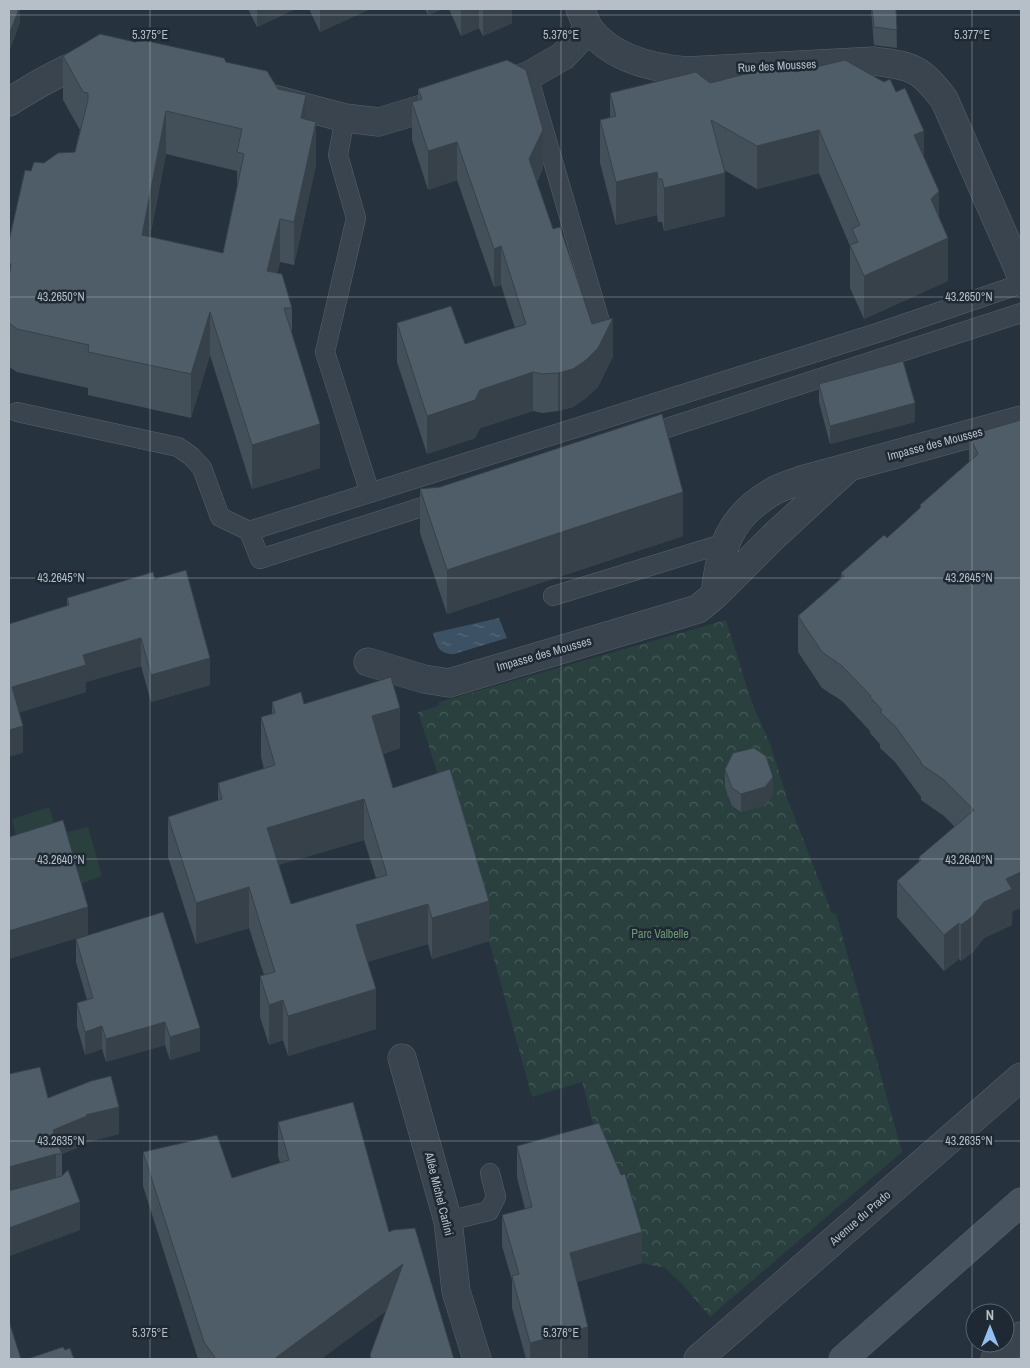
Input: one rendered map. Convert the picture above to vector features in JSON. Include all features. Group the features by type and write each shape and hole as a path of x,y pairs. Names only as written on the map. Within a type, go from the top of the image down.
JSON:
{"main road":[{"path":"843,1359 1021,1202"}],"street":[{"path":"248,92 346,118 379,122 528,76 563,56 585,19"},
{"name":"Rue des Mousses","path":"585,19 609,48 659,68 687,71 874,61 916,71 944,99 1021,275"},
{"path":"9,102 68,69 90,60 104,59 124,63"},
{"name":"Impasse des Mousses","path":"715,595 725,543 732,528 746,512 773,491 805,479 1021,420"},
{"name":"Impasse des Mousses","path":"368,662 424,679 449,683 698,609 848,468"},
{"path":"746,512 773,538"},
{"name":"Allée Michel Carlini","path":"402,1058 448,1221 456,1291 477,1359"},
{"name":"Avenue du Prado","path":"698,1359 1021,1077"},
{"path":"995,1359 1021,1336"}],"lane":[{"path":"528,76 603,332"},
{"path":"346,118 338,155 356,218 325,352 370,493"},
{"path":"249,531 889,328 1021,284"},
{"path":"626,441 1021,313"},
{"path":"17,412 178,447 191,456 202,468 220,517 249,531 260,559 464,494"},
{"path":"553,596 725,543"},
{"path":"448,1221 489,1211 496,1197 490,1173"}],"green space":[{"name":"Parc Valbelle","path":"726,620 752,703 771,746 787,798 832,913 836,913 902,1152 710,1317 682,1284 665,1268 641,1263 595,1131 582,1082 532,1097 479,905 418,712 439,706 439,702"},
{"path":"49,807 58,834 88,827 102,876 75,886 21,859 12,819"}],"water":[{"path":"499,618 507,638 454,654 441,651 433,633"}],"building":[{"path":"9,9 19,9 10,32 9,32"},
{"path":"872,9 896,9 897,30 874,27"},
{"path":"100,34 135,42 143,40 224,58 226,62 267,71 278,89 306,95 301,118 316,122 294,222 280,219 267,271 282,274 292,308 284,308 320,424 252,445 210,312 191,374 88,352 89,345 17,329 9,323 9,277 11,264 9,263 9,241 25,170 31,171 34,162 44,163 58,153 75,152 88,100 88,93 83,92 63,56","holes":["166,111 242,129 237,152 244,154 223,253 142,235"]},
{"path":"507,60 526,70 543,130 529,159 553,229 560,227 592,324 613,318 598,348 573,369 558,373 542,374 533,372 480,390 475,400 427,416 397,323 451,306 465,344 526,324 501,246 494,249 457,142 428,151 412,102 422,99 418,89"},
{"path":"845,60 884,82 890,79 896,92 905,88 924,131 914,135 939,191 931,199 948,238 864,276 850,245 858,242 852,229 860,225 819,130 757,146 711,120 725,173 664,188 662,179 658,179 657,172 616,182 600,120 616,116 610,93 696,72 710,83 793,62 795,72"},
{"path":"903,361 915,403 830,426 819,384"},
{"path":"662,414 683,492 447,570 420,489 440,487"},
{"path":"1021,420 1021,872 1006,879 1012,889 984,902 973,916 961,925 959,923 944,935 897,881 921,860 919,857 974,810 944,780 921,764 895,726 880,712 882,710 871,696 842,666 822,652 798,616 844,576 841,573 884,535 887,538 921,507 920,505 978,454 969,435"},
{"path":"186,570 210,658 151,675 141,638 83,655 86,665 12,687 23,726 9,730 9,624 69,605 67,598 153,572 155,579"},
{"path":"391,677 400,708 372,716 393,788 450,769 489,901 432,918 428,904 356,925 376,989 288,1016 283,1000 269,1005 260,976 275,972 249,887 196,903 168,817 222,799 218,783 275,765 261,717 275,713 272,702 301,692 304,704","holes":["364,799 387,875 291,904 267,828"]},
{"path":"754,748 766,756 773,777 765,787 741,794 732,788 725,769 733,753"},
{"path":"63,820 88,907 9,931 9,837"},
{"path":"163,912 200,1028 170,1037 165,1022 106,1039 102,1026 85,1032 77,1003 93,998 76,939"},
{"path":"40,1067 48,1098 91,1081 111,1076 119,1107 86,1115 53,1130 62,1154 9,1167 9,1074"},
{"path":"353,1102 389,1232 415,1228 454,1359 371,1359 370,1355 403,1264 274,1359 216,1359 204,1342 143,1152 217,1135 232,1178 289,1160 278,1122"},
{"path":"599,1123 621,1175 625,1174 642,1232 570,1253 588,1327 530,1343 512,1276 519,1274 502,1215 532,1207 517,1146"},
{"path":"68,1170 80,1202 9,1228 9,1190 62,1176"},
{"path":"9,1321 21,1359 9,1359"},
{"path":"63,1347 65,1350 70,1348 74,1359 27,1359"}]}
